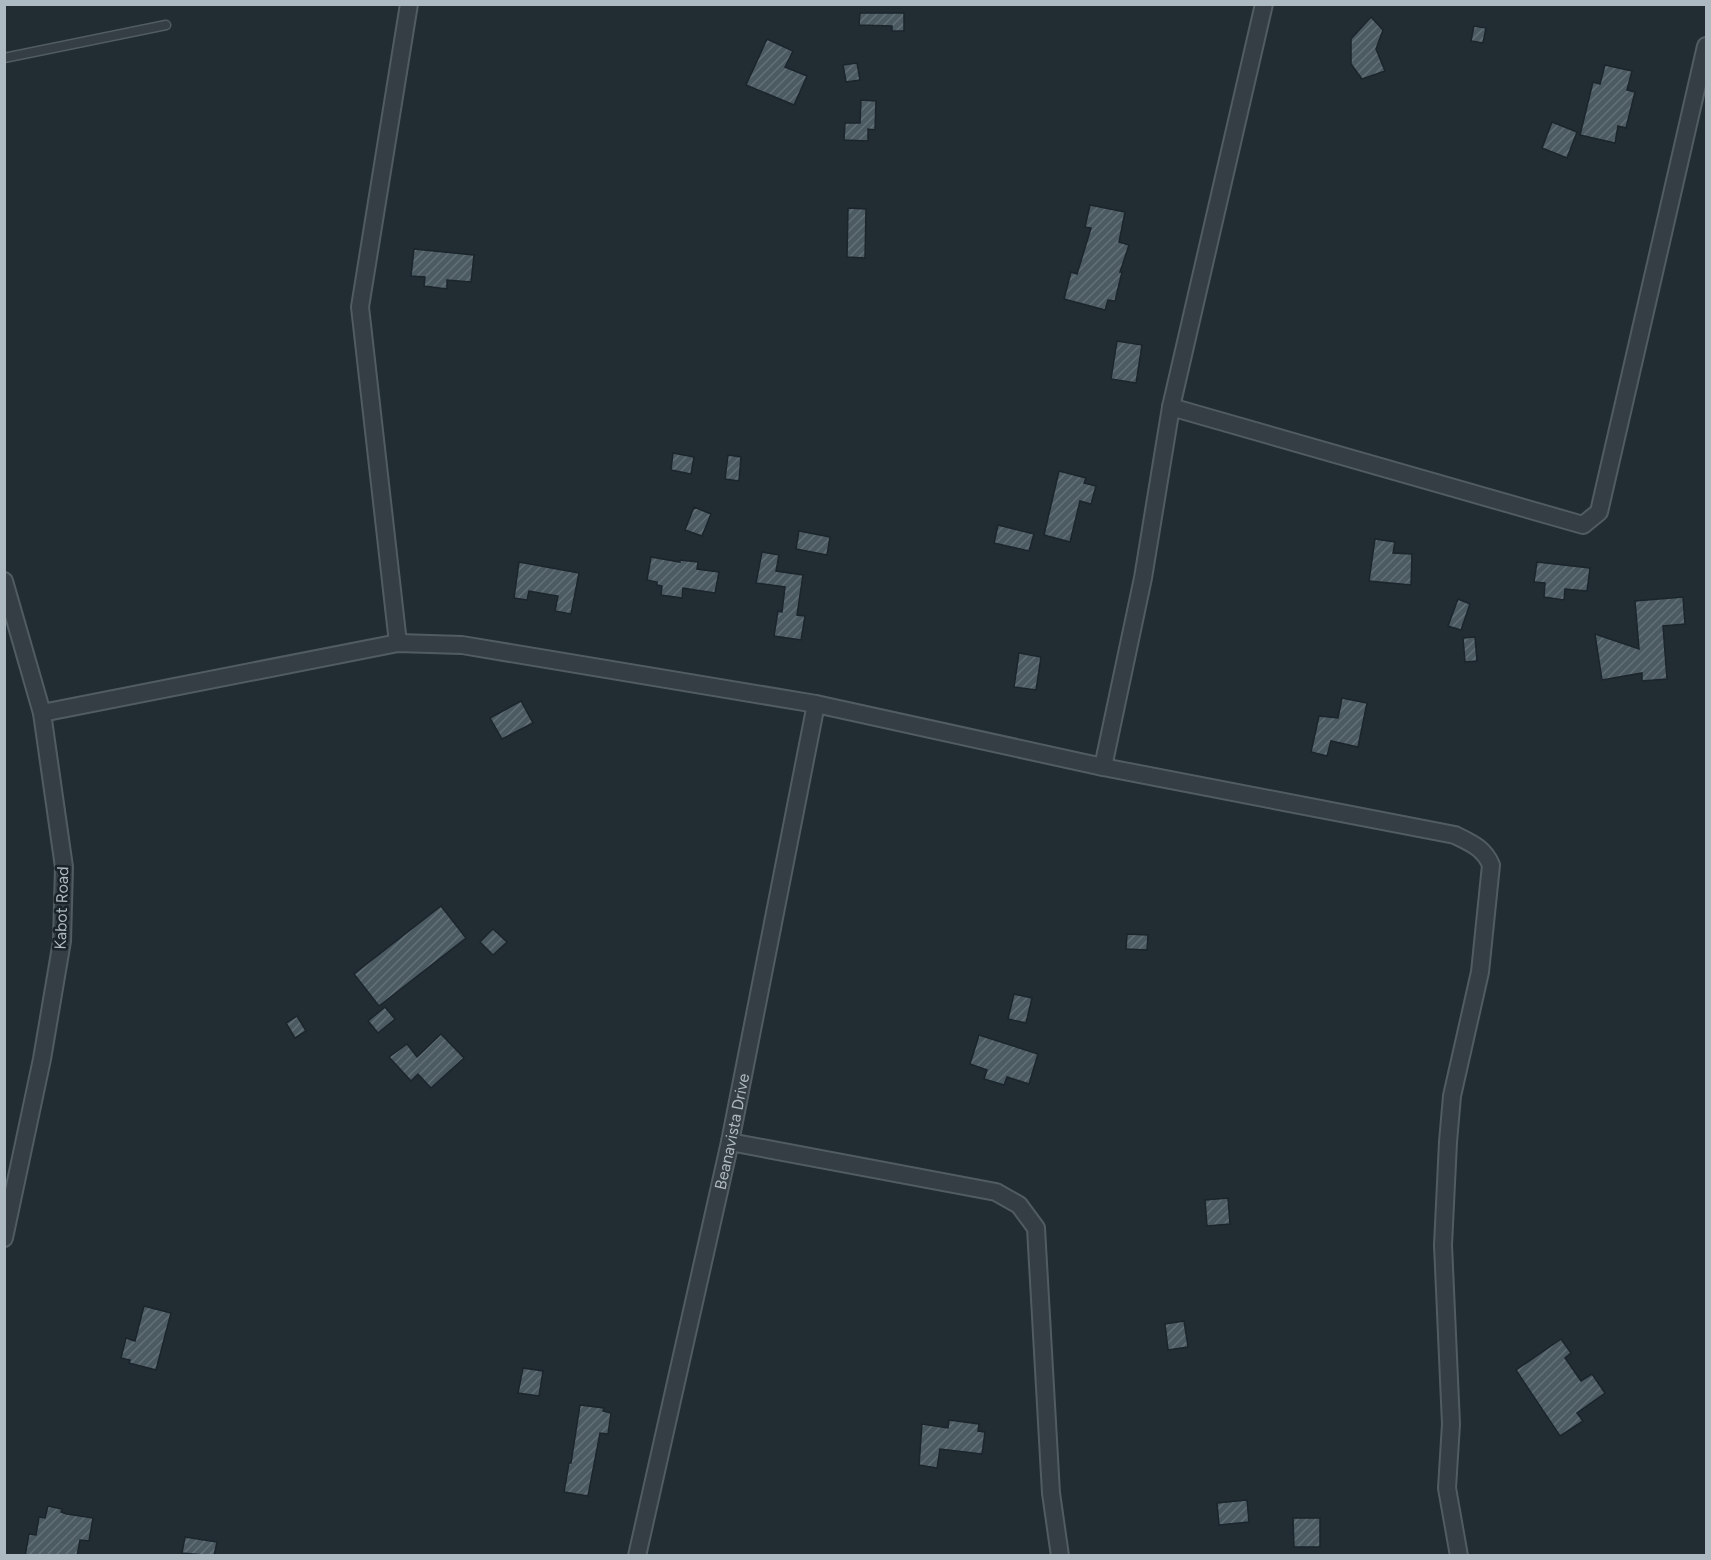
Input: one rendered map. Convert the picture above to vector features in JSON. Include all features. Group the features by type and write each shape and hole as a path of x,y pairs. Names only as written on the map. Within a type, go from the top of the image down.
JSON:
{"street":[{"path":"398,643 360,307 409,4"},
{"path":"1103,767 1143,578 1171,407 1264,4"},
{"path":"1171,407 1583,525 1599,512 1707,46"},
{"name":"Kabot Road","path":"4,581 42,713 64,867 62,941 42,1059 7,1214 4,1238"},
{"path":"42,713 398,643 462,645 816,704 1103,767 1455,835 1482,850 1491,865 1480,972 1452,1096 1443,1233 1451,1424 1447,1488 1459,1556"},
{"name":"Beanavista Drive","path":"637,1556 730,1142 816,704"},
{"path":"730,1142 996,1192 1019,1205 1036,1228 1051,1493 1060,1556"}],"lane":[{"path":"4,58 166,25"}],"building":[{"path":"860,13 904,13 904,31 892,31 892,26 859,25"},
{"path":"1371,17 1383,30 1376,49 1385,71 1362,79 1351,64 1351,39"},
{"path":"1474,26 1486,28 1483,43 1471,41"},
{"path":"767,39 793,51 785,67 807,76 794,105 746,85"},
{"path":"857,63 860,80 846,82 843,65"},
{"path":"1605,65 1632,71 1627,90 1635,92 1626,128 1618,126 1615,143 1580,135 1593,82 1600,84"},
{"path":"861,100 876,101 875,130 868,129 868,141 844,140 845,123 860,123"},
{"path":"1552,122 1577,132 1567,158 1542,148"},
{"path":"1090,205 1125,212 1119,242 1129,245 1120,272 1122,272 1115,301 1108,300 1105,310 1064,299 1071,272 1077,274 1091,228 1085,227"},
{"path":"848,208 866,209 865,258 847,257"},
{"path":"414,249 474,255 471,282 447,280 447,289 424,286 425,277 411,276"},
{"path":"1117,341 1142,345 1136,383 1111,379"},
{"path":"673,453 694,457 691,474 671,470"},
{"path":"728,455 741,457 739,481 725,479"},
{"path":"1059,471 1086,478 1084,483 1096,486 1091,504 1080,501 1070,542 1044,535"},
{"path":"694,507 711,514 702,536 685,530"},
{"path":"998,525 1034,534 1029,551 994,543"},
{"path":"799,531 830,537 827,555 796,549"},
{"path":"1375,539 1395,542 1393,553 1412,554 1411,585 1369,581"},
{"path":"762,552 779,555 776,571 803,575 797,615 805,616 801,640 774,636 778,611 782,612 785,587 756,583"},
{"path":"651,557 680,562 680,560 698,562 697,569 719,572 715,593 683,588 682,598 661,595 662,586 657,585 657,582 647,580"},
{"path":"519,562 579,573 571,614 555,611 558,596 529,591 527,600 514,598"},
{"path":"1537,562 1590,568 1587,591 1565,589 1564,600 1544,597 1545,583 1534,582"},
{"path":"1683,597 1685,624 1663,626 1667,679 1642,681 1642,673 1602,680 1595,634 1639,649 1635,601"},
{"path":"1458,599 1470,604 1461,630 1448,626"},
{"path":"1475,637 1477,661 1465,662 1463,638"},
{"path":"1019,653 1041,657 1036,690 1014,687"},
{"path":"1342,698 1367,703 1358,747 1331,741 1327,756 1311,752 1319,716 1338,718"},
{"path":"521,701 533,723 502,739 490,718"},
{"path":"441,906 466,938 379,1006 354,974"},
{"path":"493,929 507,942 493,955 480,942"},
{"path":"1127,934 1148,935 1147,950 1126,949"},
{"path":"1014,994 1032,998 1026,1023 1008,1019"},
{"path":"385,1007 395,1019 378,1033 368,1021"},
{"path":"297,1016 306,1031 295,1038 286,1023"},
{"path":"441,1034 464,1058 431,1088 418,1074 411,1081 389,1057 407,1044 417,1057"},
{"path":"979,1035 1038,1054 1029,1084 1007,1077 1004,1085 984,1079 987,1070 970,1064"},
{"path":"1228,1198 1230,1224 1207,1226 1205,1200"},
{"path":"144,1306 171,1313 156,1370 129,1363 130,1360 121,1358 126,1338 135,1341"},
{"path":"1184,1321 1188,1347 1168,1350 1165,1324"},
{"path":"1561,1339 1571,1353 1565,1358 1581,1381 1592,1374 1605,1393 1577,1413 1583,1421 1560,1436 1516,1370"},
{"path":"523,1368 543,1371 539,1396 518,1393"},
{"path":"580,1405 604,1408 603,1411 611,1413 608,1434 600,1433 588,1496 564,1492"},
{"path":"949,1420 979,1424 978,1431 985,1432 982,1454 940,1449 937,1468 919,1465 922,1424 948,1428"},
{"path":"1247,1500 1249,1522 1219,1525 1217,1503"},
{"path":"48,1506 62,1509 61,1512 67,1514 93,1518 89,1541 80,1540 77,1556 25,1556 29,1534 36,1535 39,1517 45,1518"},
{"path":"1293,1518 1320,1518 1320,1547 1294,1547"},
{"path":"185,1537 217,1542 214,1556 182,1553"}]}
